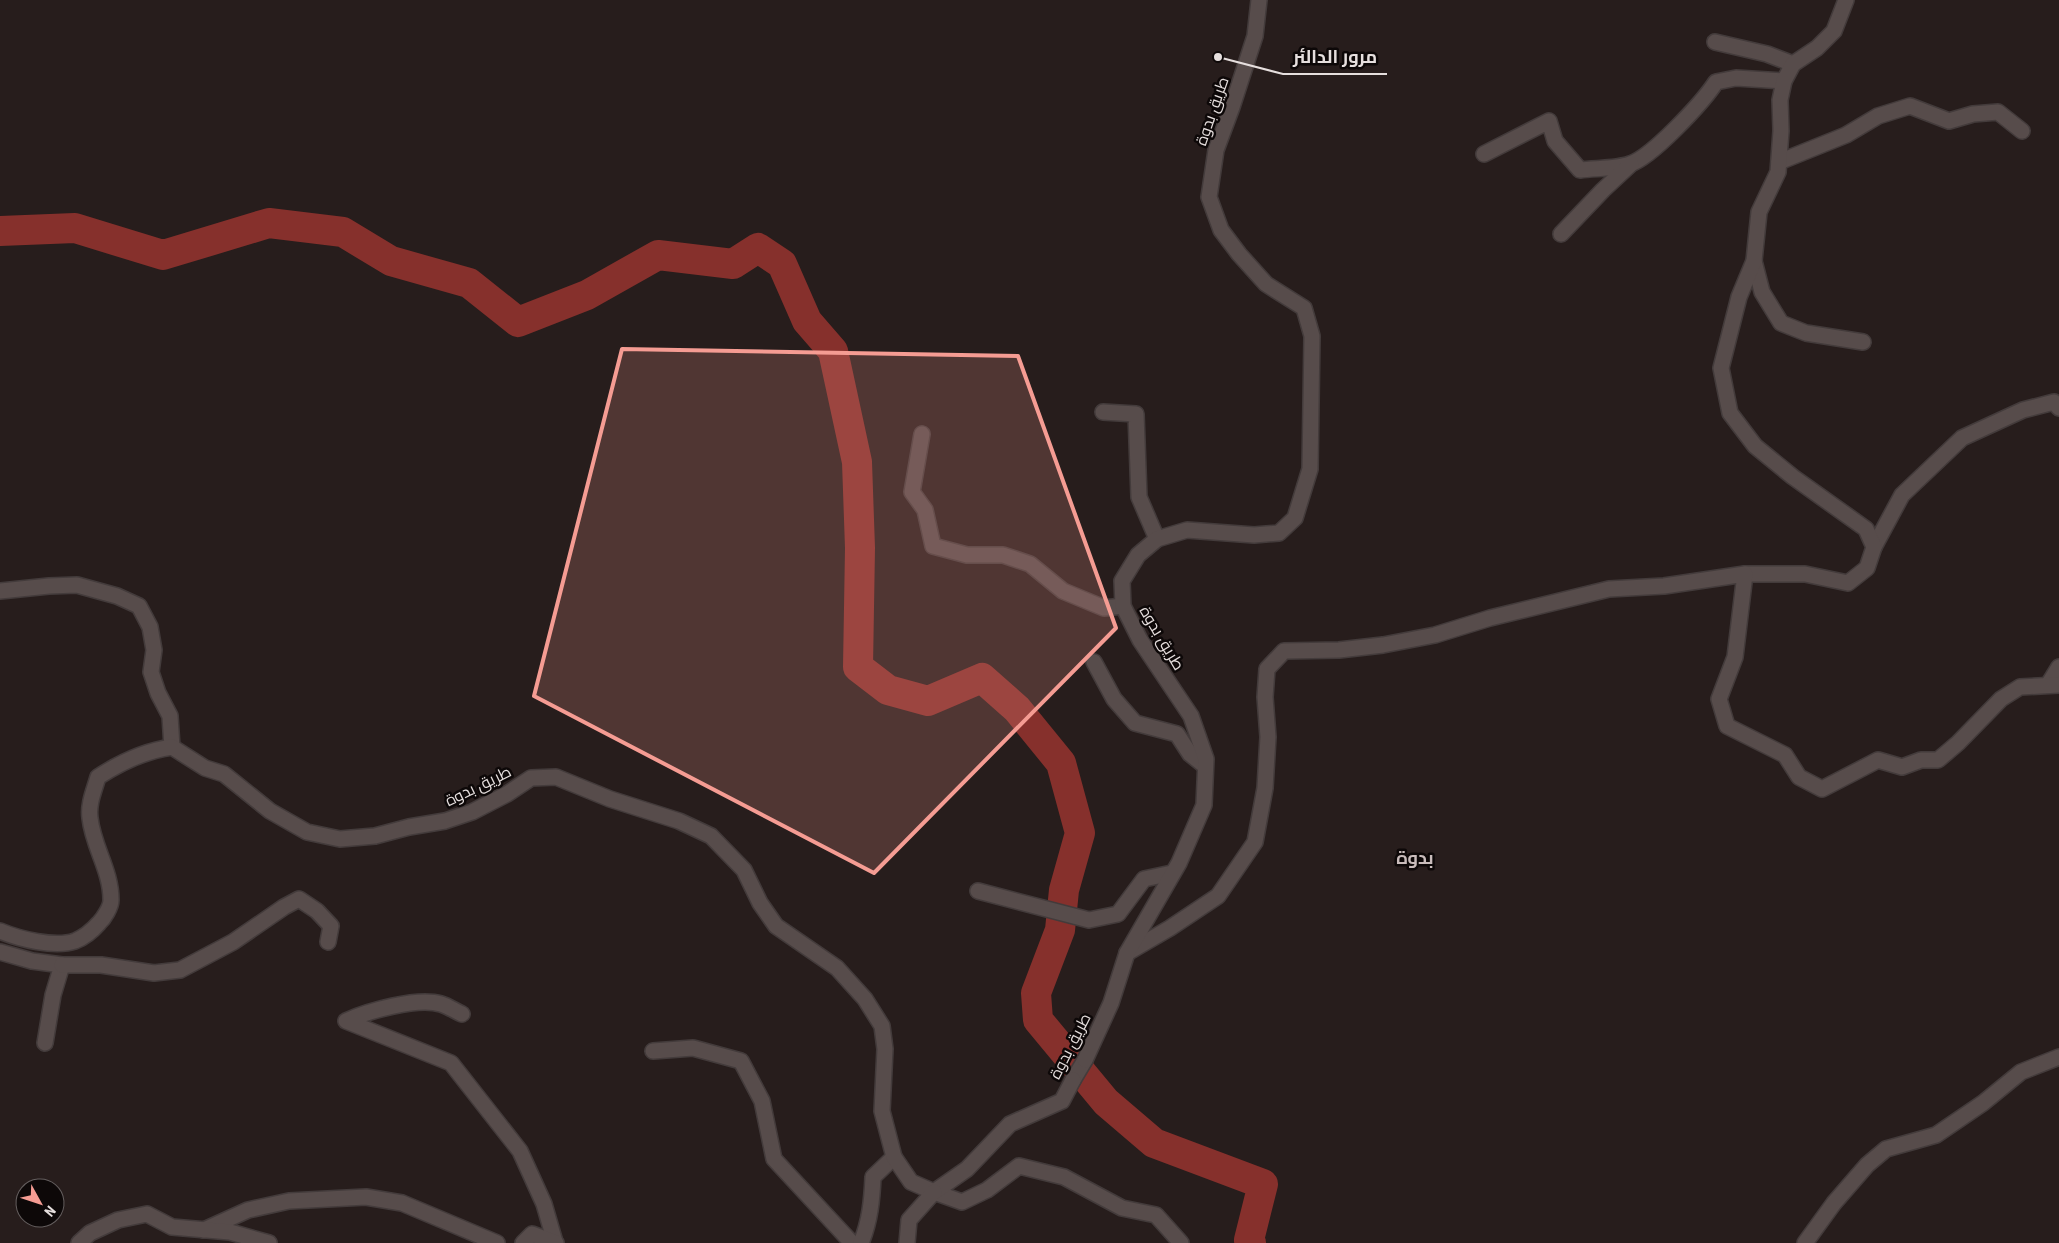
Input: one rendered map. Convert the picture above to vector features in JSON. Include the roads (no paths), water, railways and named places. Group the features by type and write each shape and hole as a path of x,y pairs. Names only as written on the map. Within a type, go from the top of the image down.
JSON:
{"street":[{"name":"طريق بدوة","path":"907,1243 909,1220 934,1192 967,1169 1010,1124 1062,1101 1085,1060 1112,1003 1127,953 1172,873 1204,805 1206,759 1191,716 1140,640 1123,606 1122,581 1138,555 1158,539 1187,530 1254,535 1279,533 1295,518 1310,469 1312,336 1304,308 1266,284 1239,254 1221,230 1210,197 1216,150 1255,36 1260,0"},
{"path":"1846,0 1834,31 1817,48 1792,64 1784,81 1780,100 1778,172 1759,212 1754,261 1739,297 1721,368 1730,413 1755,446 1793,477 1866,529 1874,547"},
{"path":"1715,42 1767,54 1792,64"},
{"path":"1561,234 1603,190 1631,164 1653,150 1704,100 1716,82 1736,78 1784,81"},
{"path":"1779,162 1846,135 1878,116 1910,106 1949,121 1973,114 1998,112 2022,131"},
{"path":"1484,154 1549,121 1555,141 1580,170 1631,164"},
{"path":"1754,261 1762,292 1782,322 1806,333 1863,342"},
{"path":"1127,953 1170,928 1218,896 1255,842 1265,788 1268,738 1264,697 1267,669 1284,651 1339,650 1383,645 1435,635 1490,618 1609,589 1664,586 1745,574 1805,574 1848,584 1867,568 1874,547 1902,495 1962,438 2022,410 2054,402 2059,408"},
{"path":"1102,412 1136,414 1139,496 1158,539"},
{"path":"922,434 912,492 925,510 933,546 967,555 1004,555 1030,564 1064,591 1104,608 1123,606"},
{"path":"1745,574 1735,657 1719,699 1727,726 1784,755 1799,777 1822,789 1878,760 1902,767 1921,760 1938,760 1958,743 2001,699 2020,687 2053,685 2059,668"},
{"path":"0,591 40,586 77,585 117,596 139,606 150,627 154,650 151,672 158,692 170,716 172,747 152,750 122,762 98,777 90,804 90,819 109,877 111,902 102,920 91,932 74,942 52,943 14,937 0,931"},
{"path":"1094,662 1114,699 1134,724 1177,734 1190,754 1206,766"},
{"name":"طريق بدوة","path":"172,747 205,768 224,774 270,811 307,832 340,839 375,836 409,827 445,821 472,812 499,799 531,778 556,777 610,799 678,821 710,836 744,870 760,903 776,926 836,968 865,999 882,1026 885,1049 882,1111 894,1157 911,1182 934,1192"},
{"path":"978,891 1089,920 1118,914 1144,879 1172,873"},
{"path":"0,952 32,961 62,965 101,965 154,973 180,970 232,942 284,907 299,900 317,911 331,926 328,942"},
{"path":"45,1043 53,995 62,965"},
{"path":"462,1014 440,1004 419,1002 367,1012 346,1021 451,1063 520,1151 544,1204 556,1243"},
{"path":"653,1051 693,1048 741,1061 762,1101 774,1159 852,1243"},
{"path":"1805,1243 1834,1202 1867,1165 1886,1149 1936,1135 1983,1103 2021,1072 2059,1056"},
{"path":"861,1243 867,1228 872,1202 873,1177 894,1157"},
{"path":"934,1192 962,1202 987,1190 1019,1166 1064,1177 1122,1208 1156,1214 1182,1243"},
{"path":"204,1230 248,1210 290,1201 366,1197 402,1203 497,1243"},
{"path":"79,1243 90,1232 118,1220 147,1214 172,1227 230,1232 269,1243"},
{"path":"524,1243 532,1234 556,1243"}],"waterway":[{"path":"0,231 75,228 163,255 269,223 343,232 391,261 469,283 518,322 587,295 658,255 733,264 758,248 782,264 807,321 833,351 857,462 860,548 858,667 888,690 928,701 982,678 1017,709 1061,763 1080,833 1064,890 1060,930 1036,993 1038,1020 1106,1102 1154,1143 1263,1184 1249,1240 1251,1243"}],"place":[{"name":"مرور الدالئر","path":"1218,57"}],"district":[{"name":"بدوة","path":"1415,857"}]}
